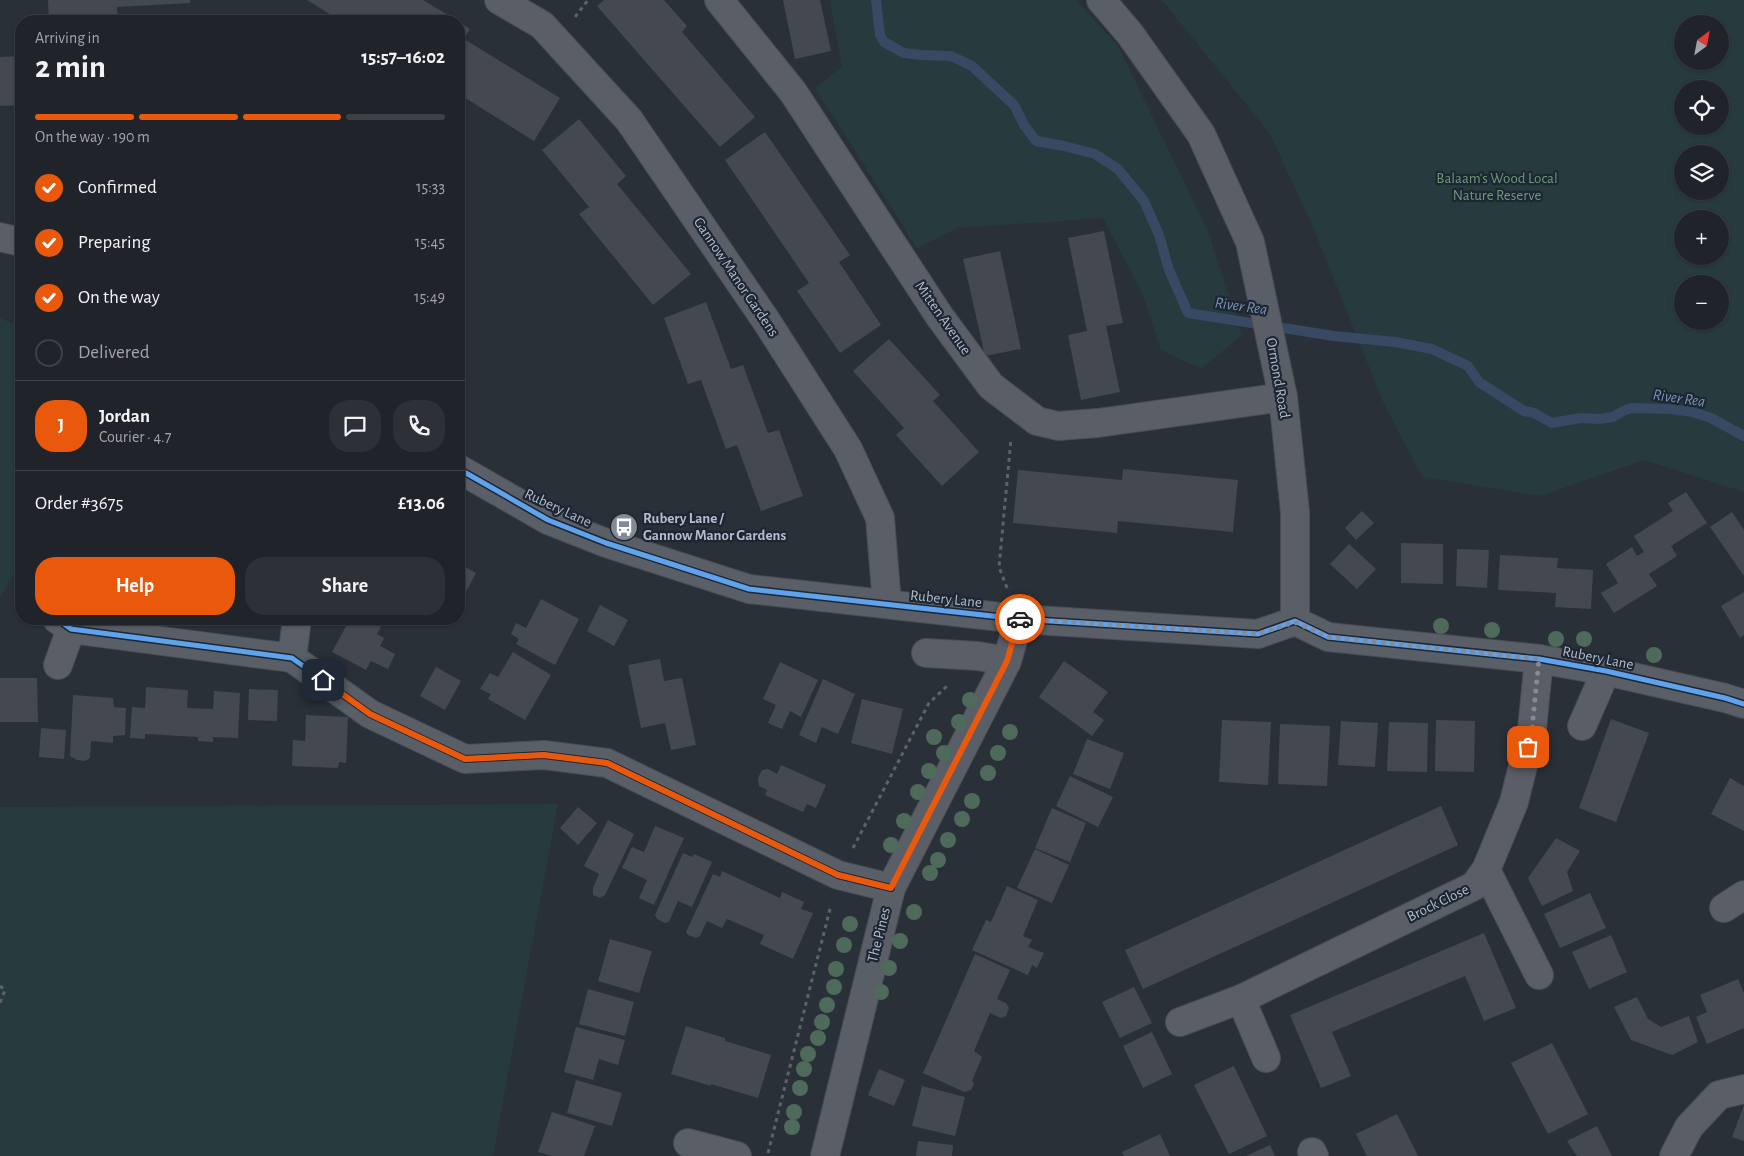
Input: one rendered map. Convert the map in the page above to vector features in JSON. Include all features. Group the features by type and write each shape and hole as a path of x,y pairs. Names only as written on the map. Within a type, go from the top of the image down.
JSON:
{"street":[{"name":"Gannow Manor Gardens","path":"499,0 542,25 629,120 767,322 848,449 880,518 886,604"},
{"name":"Mitten Avenue","path":"719,0 793,92 940,317 991,386 1014,405 1037,421 1058,426 1098,423 1283,397"},
{"name":"Ormond Road","path":"1101,0 1130,34 1201,134 1250,242 1283,397 1295,512 1295,622"},
{"path":"0,236 15,240"},
{"name":"Rubery Lane","path":"465,473 548,520 606,543 749,589 1019,619 1258,634 1295,622 1328,637 1539,659 1606,671 1744,704"},
{"name":"The Pines","path":"825,1156 891,888 1007,661 1019,619"},
{"path":"58,665 64,625"},
{"path":"71,625 292,658 370,714 465,759 544,755 607,763 838,875 891,888"},
{"path":"292,658 296,625"},
{"path":"926,653 978,656 1007,661"},
{"name":"Brock Close","path":"1180,1022 1241,999 1474,886 1486,870 1514,802 1532,729 1539,659"},
{"path":"1582,726 1606,671"},
{"path":"1486,870 1539,976"},
{"path":"1241,999 1266,1058"},
{"path":"1674,1156 1689,1127 1719,1095 1744,1089"},
{"path":"688,1143 737,1156"}],"path":[{"path":"1014,405 999,567 1019,619"},
{"path":"0,986 5,990 0,1003"}],"green space":[{"path":"830,0 1076,0 1118,46 1207,229 1242,335 1201,369 1161,350 1143,295 1103,218 957,228 917,248 815,88 842,67"},
{"name":"Balaam's Wood Local Nature Reserve","path":"1162,0 1744,0 1744,492 1644,460 1541,496 1422,477 1383,402 1313,227 1270,134"},
{"path":"0,318 15,324 15,571 0,598"},
{"path":"558,804 493,1156 0,1156 0,807"}],"building":[{"path":"48,0 190,0 190,3 117,7 118,15 49,15"},
{"path":"307,0 423,0 448,15 331,15"},
{"path":"604,0 664,0 687,26 682,32 755,117 720,147 597,6"},
{"path":"783,0 820,0 831,51 795,59"},
{"path":"465,26 470,29 465,37"},
{"path":"465,40 560,98 534,141 465,98"},
{"path":"15,56 15,105 0,106 0,57"},
{"path":"579,119 626,176 617,184 691,274 653,305 579,214 589,207 542,150"},
{"path":"765,132 850,255 839,262 881,325 840,353 797,291 809,283 725,160"},
{"path":"1104,231 1123,323 1106,326 1120,392 1081,400 1068,335 1087,331 1068,238"},
{"path":"1000,251 1021,349 985,356 963,259"},
{"path":"706,302 731,369 743,365 768,433 779,430 803,496 761,511 737,445 726,449 701,380 688,384 664,318"},
{"path":"889,339 940,395 933,401 979,452 942,486 896,435 904,428 853,371"},
{"path":"1123,469 1238,480 1233,532 1118,521 1117,533 1013,523 1018,470 1122,480"},
{"path":"1686,492 1707,523 1671,546 1677,556 1649,574 1657,586 1614,613 1601,593 1618,583 1606,564 1632,547 1637,556 1644,552 1634,536 1673,511 1668,503"},
{"path":"1362,511 1374,523 1356,540 1345,528"},
{"path":"1732,512 1744,530 1744,576 1710,527"},
{"path":"1401,543 1443,544 1443,584 1401,583"},
{"path":"1349,544 1376,569 1357,589 1330,564"},
{"path":"1457,549 1489,550 1487,588 1456,586"},
{"path":"1500,555 1558,558 1557,568 1593,570 1591,609 1555,607 1556,593 1498,590"},
{"path":"465,567 476,573 465,594"},
{"path":"1744,592 1744,635 1740,638 1721,606"},
{"path":"541,599 579,619 555,665 516,644 519,639 511,634 516,623 526,628"},
{"path":"600,605 628,620 614,646 587,631"},
{"path":"347,625 377,625 381,627 377,634 384,638 380,646 395,654 388,669 371,661 366,670 332,652"},
{"path":"513,652 551,675 525,720 488,699 491,694 480,689 490,673 498,677"},
{"path":"660,659 664,681 682,678 696,745 671,750 665,723 641,728 628,665"},
{"path":"1064,661 1108,692 1093,712 1104,720 1092,736 1039,697"},
{"path":"780,662 818,680 801,717 790,711 782,729 768,723 776,705 763,699"},
{"path":"436,667 461,681 445,710 420,696"},
{"path":"0,678 37,678 38,722 0,722"},
{"path":"823,679 855,694 838,734 822,727 816,743 799,735"},
{"path":"146,687 188,690 187,708 213,709 214,691 240,693 238,738 213,737 213,742 198,741 198,737 145,734 145,739 130,738 132,707 145,708"},
{"path":"249,689 278,690 277,721 248,720"},
{"path":"73,695 113,698 114,707 126,708 125,735 113,736 113,743 91,741 90,758 85,761 77,760 70,756"},
{"path":"862,699 903,709 892,754 851,743"},
{"path":"306,715 348,717 346,763 339,762 338,768 292,766 293,740 305,741"},
{"path":"1611,719 1649,733 1616,822 1579,808"},
{"path":"1222,720 1271,722 1268,785 1219,782"},
{"path":"1436,720 1475,721 1474,772 1435,771"},
{"path":"1341,721 1378,723 1375,767 1338,765"},
{"path":"1389,722 1428,723 1427,772 1387,771"},
{"path":"1280,724 1330,726 1327,786 1278,784"},
{"path":"41,728 66,730 64,759 39,757"},
{"path":"1087,739 1124,753 1110,789 1073,774"},
{"path":"781,765 826,785 816,808 807,804 803,812 765,795 767,790 759,786 758,778 762,770 768,769 777,774"},
{"path":"1070,776 1113,797 1098,827 1056,806"},
{"path":"1730,778 1744,786 1744,831 1711,814"},
{"path":"1441,806 1458,845 1143,989 1125,950"},
{"path":"578,807 597,823 578,845 560,828"},
{"path":"1052,808 1086,823 1070,862 1035,848"},
{"path":"608,820 634,834 605,895 600,898 593,895 593,888 599,874 584,866"},
{"path":"655,826 684,838 654,905 639,898 647,880 622,868 632,847 644,852"},
{"path":"1556,838 1580,851 1567,872 1573,891 1542,906 1528,878"},
{"path":"1035,849 1069,865 1052,903 1017,888"},
{"path":"683,853 692,857 694,854 712,862 692,907 678,901 669,922 665,923 657,919 655,915"},
{"path":"722,871 780,898 782,892 804,902 801,909 813,913 793,959 760,944 764,935 727,919 722,928 707,921 700,936 696,938 688,935 686,932 713,874 720,877"},
{"path":"1007,886 1038,900 1023,936 1032,940 1028,947 1044,953 1037,968 1032,965 1028,975 972,950 986,920 991,922"},
{"path":"1590,893 1606,928 1560,948 1544,914"},
{"path":"1484,933 1516,1008 1484,1021 1465,976 1332,1032 1351,1076 1321,1088 1290,1015"},
{"path":"1611,935 1627,972 1589,989 1572,952"},
{"path":"610,939 652,951 639,993 598,981"},
{"path":"975,954 1010,970 997,999 1006,1003 1009,1008 1006,1016 1001,1018 990,1013 974,1051 982,1057 972,1081 974,1084 971,1090 964,1092 923,1073"},
{"path":"1738,979 1744,993 1744,1028 1707,1044 1696,1017 1707,1012 1700,995"},
{"path":"1134,987 1152,1023 1120,1038 1102,1002"},
{"path":"588,989 634,1002 625,1036 579,1024"},
{"path":"1637,997 1648,1019 1661,1027 1689,1016 1698,1042 1672,1055 1631,1040 1614,1007"},
{"path":"686,1026 725,1038 725,1041 771,1055 758,1098 671,1074"},
{"path":"576,1027 625,1040 618,1065 599,1059 593,1080 564,1072"},
{"path":"1152,1032 1172,1074 1143,1088 1123,1046"},
{"path":"1552,1043 1588,1114 1548,1134 1511,1063"},
{"path":"1234,1066 1267,1136 1229,1154 1194,1085"},
{"path":"879,1069 905,1080 894,1106 868,1095"},
{"path":"576,1080 622,1093 612,1126 567,1113"},
{"path":"922,1086 965,1097 955,1136 912,1126"},
{"path":"1744,1105 1744,1141 1732,1137"},
{"path":"552,1112 595,1126 584,1156 552,1156 538,1152"},
{"path":"1397,1114 1418,1156 1367,1156 1356,1134"},
{"path":"1597,1126 1612,1156 1577,1156 1567,1141"},
{"path":"1160,1134 1170,1156 1124,1156 1122,1152"},
{"path":"918,1141 953,1145 952,1156 916,1156"},
{"path":"1270,1145 1275,1156 1246,1156"}],"waterway":[{"name":"River Rea","path":"876,0 880,35 884,42 904,53 951,56 972,66 1014,105 1024,125 1036,141 1095,154 1118,169 1144,201 1159,235 1169,270 1188,313 1334,336 1395,342 1432,349 1468,366 1479,382 1524,411 1534,413 1552,423 1581,418 1599,419 1613,417 1632,408 1671,409 1693,412 1711,418 1744,436"}],"cycle path":[{"path":"465,472 548,520 606,543 749,589 1019,619 1258,634 1295,621 1328,637 1539,659 1606,671 1744,704"},
{"path":"65,625 71,629 292,658 370,714 465,759 544,755 607,763 838,875 891,888"}],"way so far":[{"path":"1020,619 1258,634 1295,622 1328,637 1539,659 1532,729 1528,747"}],"place":[{"name":"Rubery Lane / Gannow Manor Gardens","path":"624,527"}],"route":[{"path":"323,680 370,714 465,759 544,755 607,763 838,875 891,888 1007,661 1020,619"}]}
